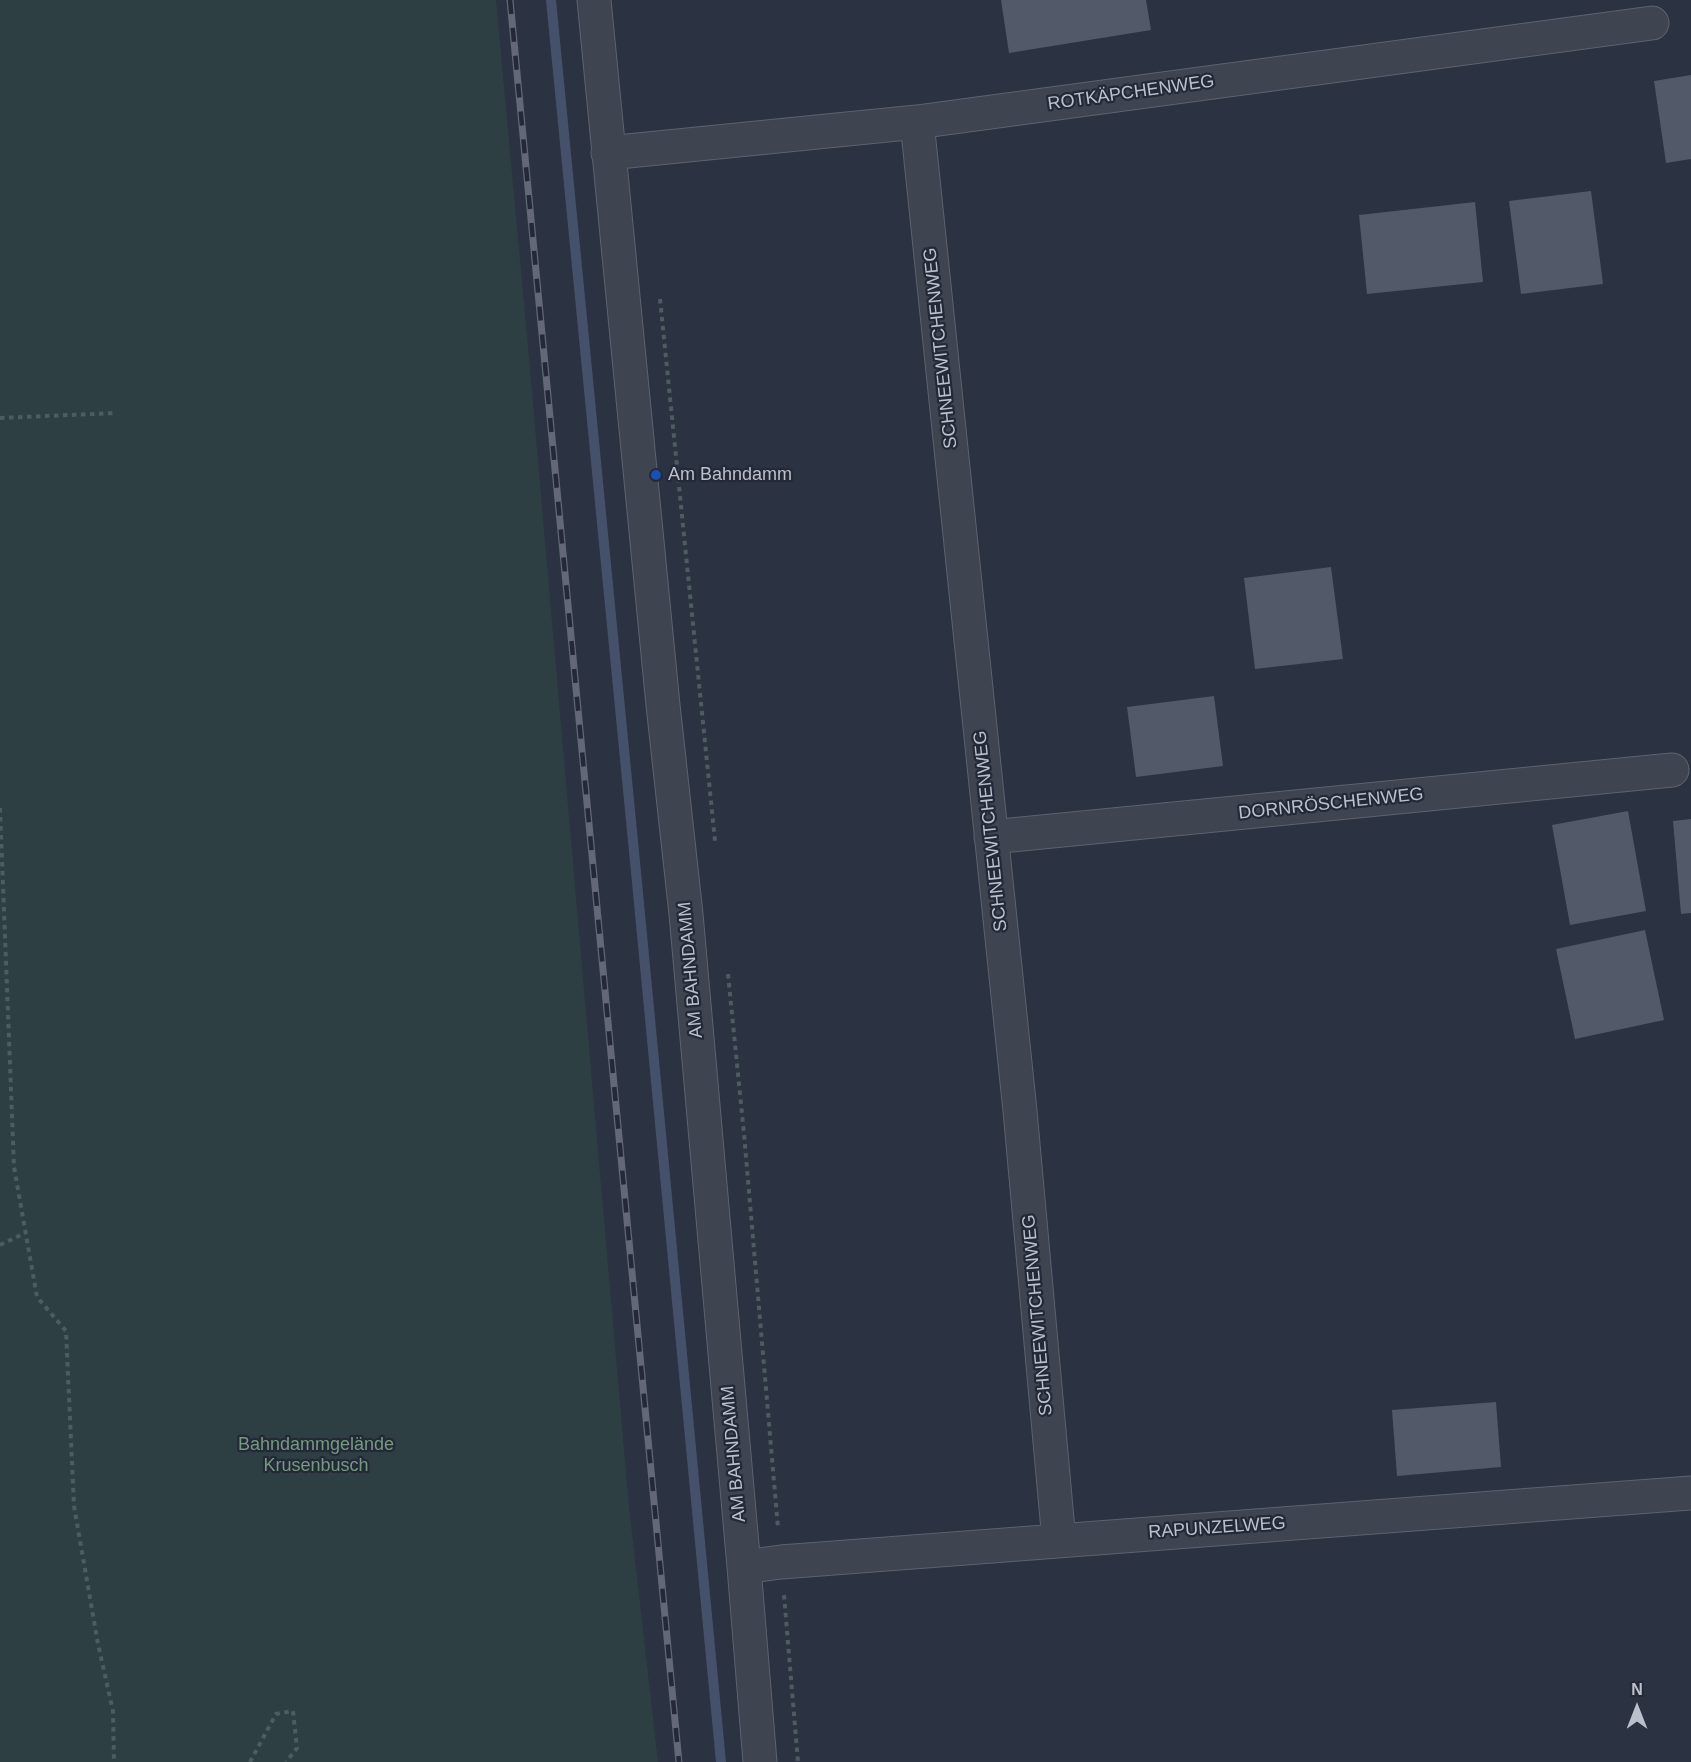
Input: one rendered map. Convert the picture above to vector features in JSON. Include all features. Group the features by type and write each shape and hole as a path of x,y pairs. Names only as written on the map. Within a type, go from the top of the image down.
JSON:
{"street":[{"name":"AM BAHNDAMM","path":"594,0 686,914 760,1762"},
{"name":"ROTKÄPCHENWEG","path":"608,153 917,122 1652,23"},
{"name":"SCHNEEWITCHENWEG","path":"917,122 1020,1111 1059,1541"},
{"name":"DORNRÖSCHENWEG","path":"991,837 1672,770"},
{"name":"RAPUNZELWEG","path":"744,1567 781,1562 1691,1493"}],"path":[{"path":"0,418 116,412"},
{"path":"0,808 14,1167 37,1297 66,1330 74,1506 98,1644 113,1711 114,1762"},
{"path":"0,1245 25,1233"},
{"path":"250,1762 276,1714 293,1711 297,1748 286,1762"}],"green space":[{"name":"Bahndammgelände Krusenbusch","path":"0,0 496,0 629,1507 658,1762 0,1762"}],"building":[{"path":"1001,0 1146,0 1151,30 1009,53"},
{"path":"1691,75 1691,159 1666,163 1654,81"},
{"path":"1591,191 1603,284 1521,294 1509,201"},
{"path":"1475,202 1483,282 1367,294 1359,215"},
{"path":"1331,567 1343,659 1255,669 1244,578"},
{"path":"1214,696 1223,766 1136,777 1127,707"},
{"path":"1628,811 1646,911 1570,925 1552,825"},
{"path":"1691,819 1691,913 1681,914 1673,821"},
{"path":"1645,930 1664,1020 1575,1039 1556,949"},
{"path":"1496,1402 1501,1467 1397,1476 1392,1410"}],"waterway":[{"path":"551,0 721,1762"}],"railway":[{"path":"510,0 679,1762"}],"place":[{"name":"Am Bahndamm","path":"656,475"}]}
